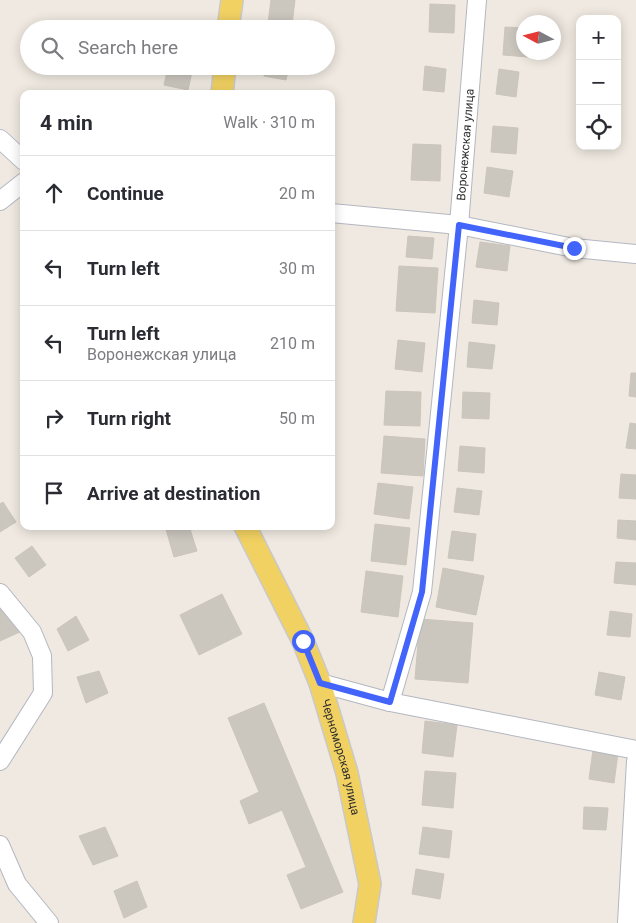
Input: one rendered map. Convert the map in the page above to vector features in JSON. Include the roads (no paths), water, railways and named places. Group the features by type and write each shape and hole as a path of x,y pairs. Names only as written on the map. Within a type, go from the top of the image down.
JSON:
{"main road":[{"path":"229,20 232,0"},
{"path":"222,90 224,75"},
{"name":"Черноморская улица","path":"247,530 303,641 320,683 347,773 370,884 364,923"}],"street":[{"name":"Воронежская улица","path":"390,702 422,592 459,225 477,0"},
{"path":"0,139 20,157"},
{"path":"0,201 20,185"},
{"path":"335,213 459,225 574,248 636,254"},
{"path":"0,593 32,632 42,656 43,693 0,761"},
{"path":"320,683 390,702 636,750"},
{"path":"627,923 636,761"},
{"path":"0,845 17,884 49,923"}]}
